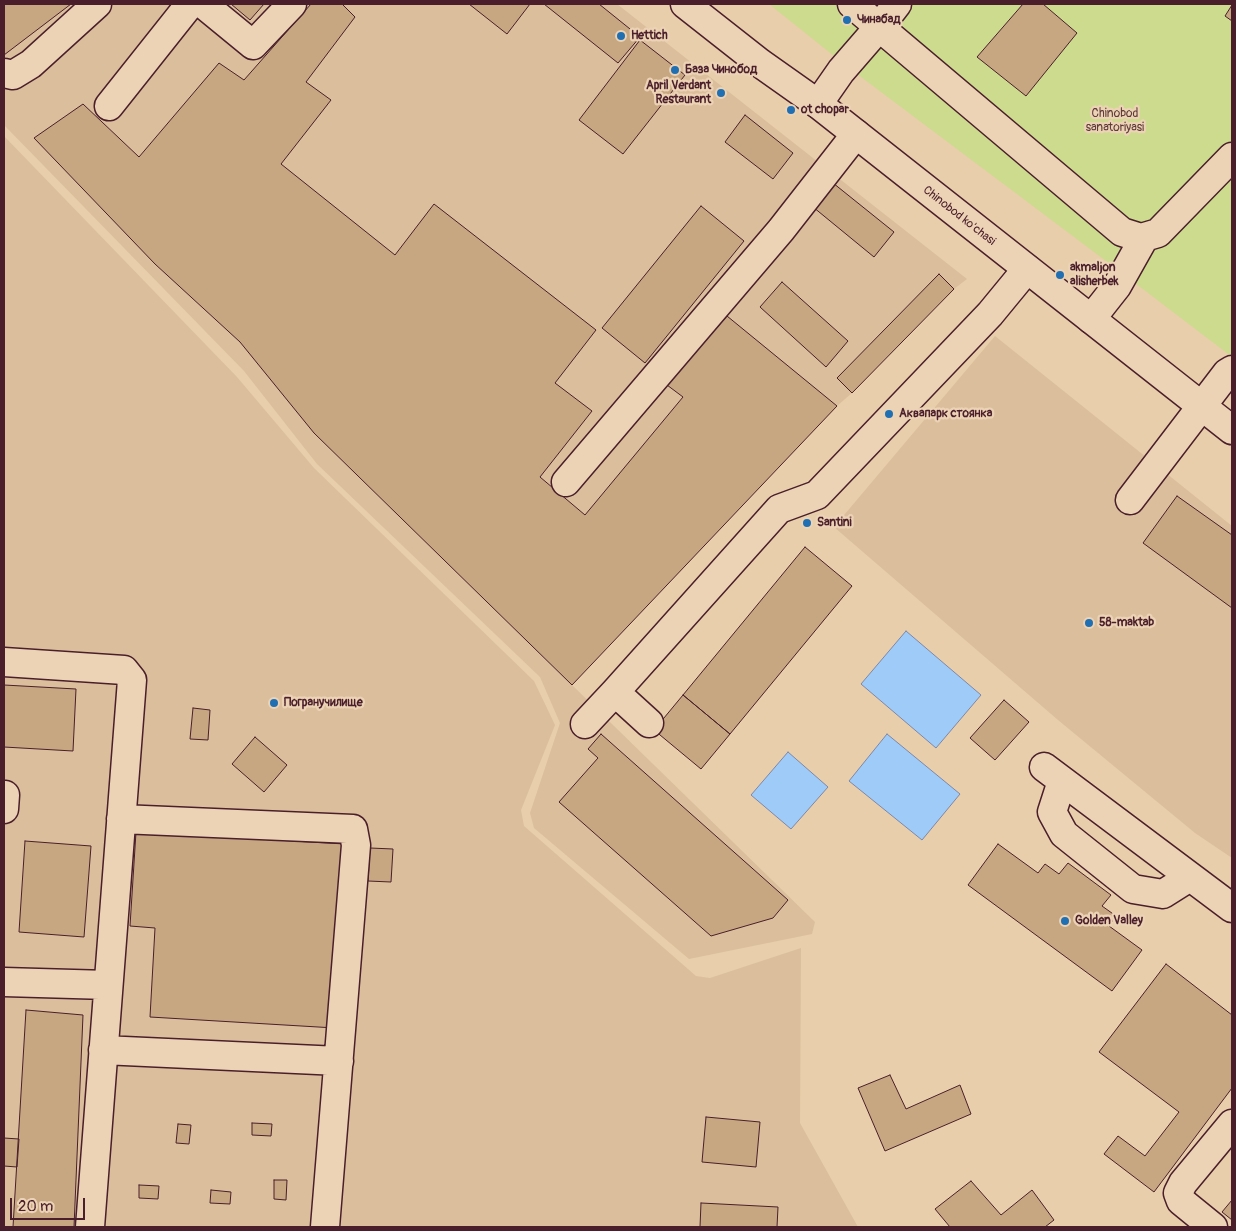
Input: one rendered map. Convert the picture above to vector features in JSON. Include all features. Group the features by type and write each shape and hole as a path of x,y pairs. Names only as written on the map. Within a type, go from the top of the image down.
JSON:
{"main road":[{"path":"4,72 13,75 31,64 97,4"},
{"path":"109,106 190,4"},
{"path":"203,4 253,45 292,4"},
{"name":"Chinobod ko'chasi","path":"685,4 760,63 818,104 1232,430"},
{"path":"852,4 1122,232 1142,238 1158,233 1232,157"},
{"path":"818,104 841,71 880,26 896,4"},
{"path":"566,482 781,230 856,134"},
{"path":"1091,319 1117,286 1144,238"},
{"path":"585,724 779,509 817,495 990,314 1027,269"},
{"path":"1130,500 1203,407 1227,373 1232,370"},
{"path":"4,662 124,670 132,680 90,1227"},
{"path":"615,692 650,723"},
{"path":"1190,877 1163,894 1134,889 1064,834 1052,812 1053,774 1232,908"},
{"path":"121,819 353,829 356,845 325,1227"},
{"path":"4,982 108,985"},
{"path":"104,1050 338,1061"},
{"path":"1213,1227 1181,1201 1178,1193 1182,1183 1232,1124"}],"shaded area":[{"path":"4,4 617,4 967,279 954,289 837,406 572,685 815,922 812,934 689,959 534,828 530,813 560,723 540,677 317,464 244,371 4,125"},
{"name":"Погранучилище","path":"4,136 237,377 314,468 534,681 555,725 521,810 524,826 696,976 710,978 801,948 800,1123 858,1227 4,1227"},
{"name":"58-maktab","path":"995,336 1232,526 1232,858 1195,833 1058,720 834,527"}],"green space":[{"name":"Chinobod sanatoriyasi","path":"769,4 1232,4 1232,357 849,68"}],"water":[{"path":"906,631 981,695 936,748 861,684"},
{"path":"887,734 960,794 922,840 849,781"},
{"path":"788,752 828,787 791,829 751,795"}],"building":[{"path":"4,4 71,4 4,55"},
{"path":"231,4 264,4 250,20"},
{"path":"311,4 342,4 355,17 306,82 331,100 281,164 395,255 434,204 596,330 555,383 592,411 540,477 585,515 683,397 667,385 727,316 837,406 572,685 314,433 240,342 155,264 34,138 83,104 139,157 219,63 244,80"},
{"path":"469,4 530,4 507,34"},
{"path":"544,4 599,4 640,37 618,63"},
{"path":"1023,4 1043,4 1077,33 1026,96 977,57"},
{"path":"1232,5 1232,21 1225,16"},
{"path":"640,40 685,75 623,154 579,120"},
{"path":"745,115 793,153 773,179 725,142"},
{"path":"833,183 894,232 874,257 813,207"},
{"path":"701,206 744,241 645,363 602,328"},
{"path":"939,274 954,289 852,393 837,378"},
{"path":"782,282 848,341 826,367 760,307"},
{"path":"1177,496 1232,535 1232,608 1143,543"},
{"path":"805,547 852,586 730,734 683,695"},
{"path":"4,685 76,689 73,751 4,747"},
{"path":"683,695 730,734 701,769 654,730"},
{"path":"1004,700 1029,722 995,760 970,738"},
{"path":"193,708 210,710 208,740 190,739"},
{"path":"601,734 788,900 773,918 711,936 559,802 598,758 588,749"},
{"path":"255,737 287,765 264,792 232,764"},
{"path":"136,832 345,844 335,1028 150,1017 155,928 130,926"},
{"path":"25,841 91,846 84,937 19,932"},
{"name":"Golden Valley","path":"998,844 1038,873 1045,864 1059,874 1068,863 1111,895 1102,906 1116,916 1109,926 1142,950 1112,991 968,885"},
{"path":"370,848 393,849 391,882 368,881"},
{"path":"1166,964 1232,1015 1232,1088 1154,1192 1104,1154 1118,1136 1145,1156 1179,1112 1099,1052"},
{"path":"26,1010 83,1015 74,1227 13,1227"},
{"path":"890,1075 906,1109 960,1085 971,1114 885,1151 858,1088"},
{"path":"706,1117 760,1122 756,1167 702,1162"},
{"path":"252,1123 272,1124 271,1136 252,1135"},
{"path":"178,1124 191,1125 189,1144 176,1143"},
{"path":"4,1138 19,1139 17,1167 4,1166"},
{"path":"274,1180 287,1180 286,1200 274,1199"},
{"path":"971,1181 1001,1215 1032,1190 1054,1220 1045,1227 950,1227 935,1209"},
{"path":"139,1185 159,1186 158,1199 139,1198"},
{"path":"211,1190 231,1192 230,1204 210,1203"},
{"path":"1232,1200 1232,1220 1222,1212"},
{"path":"701,1203 778,1207 777,1227 700,1227"}],"place":[{"name":"Чинабад","path":"847,20"},
{"name":"Hettich","path":"621,36"},
{"name":"База Чинобод","path":"675,70"},
{"name":"April Verdant Restaurant","path":"721,93"},
{"name":"ot chopar","path":"791,110"},
{"name":"akmaljon alisherbek","path":"1060,275"},
{"name":"Аквапарк стоянка","path":"889,414"},
{"name":"Santini","path":"807,523"},
{"name":"58-maktab","path":"1089,623"},
{"name":"Погранучилище","path":"274,703"},
{"name":"Golden Valley","path":"1065,921"}]}
